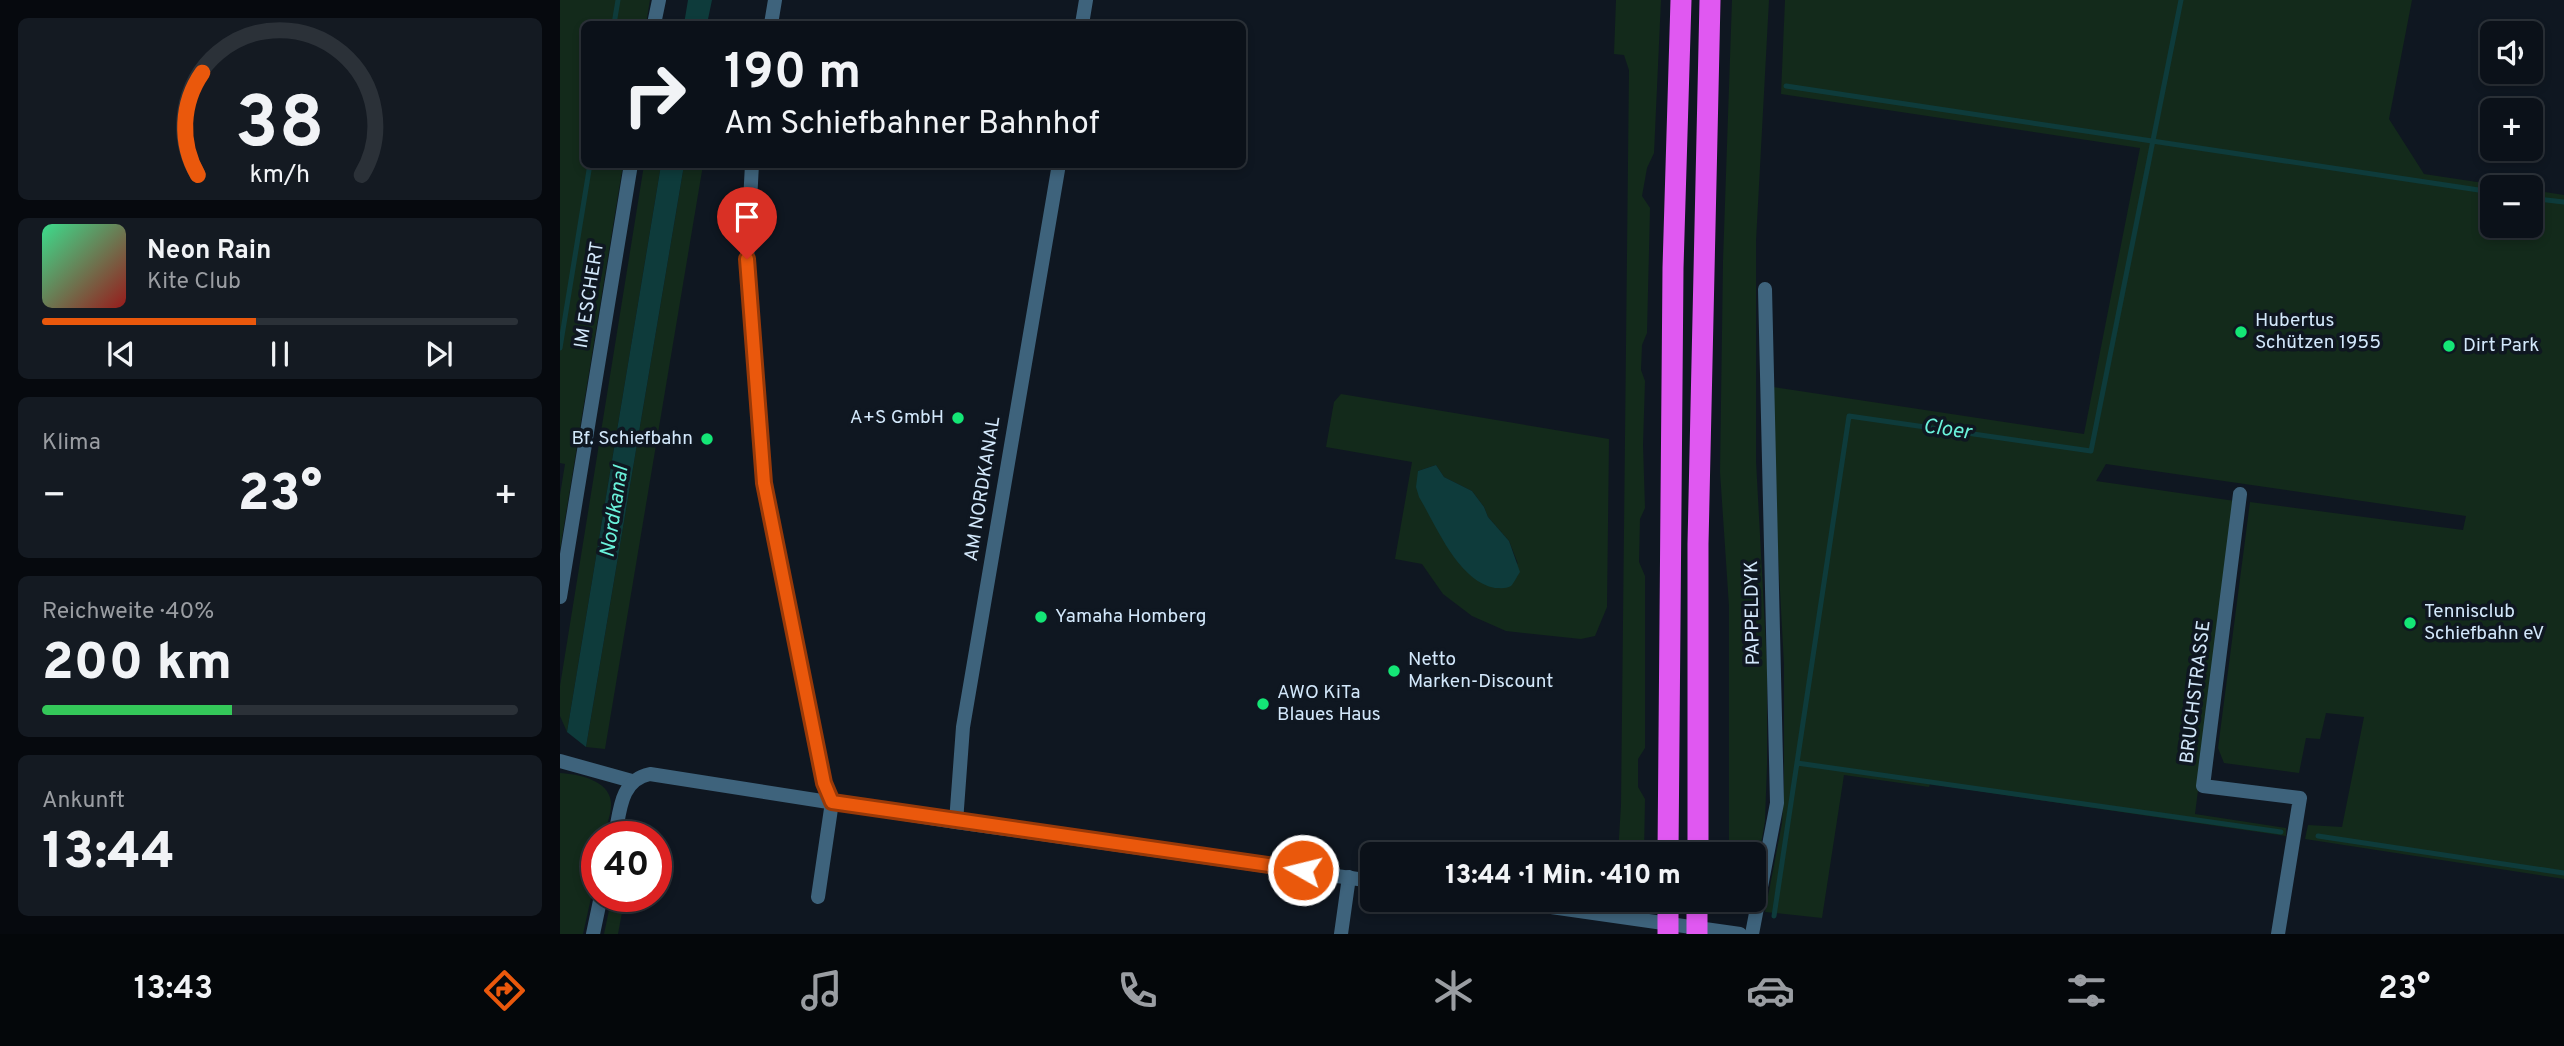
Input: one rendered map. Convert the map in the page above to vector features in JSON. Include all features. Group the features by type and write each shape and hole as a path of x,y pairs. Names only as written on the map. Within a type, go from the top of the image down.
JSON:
{"highway":[{"path":"1668,842 1674,268 1681,0"},
{"path":"1698,842 1699,530 1710,0"},
{"path":"1668,912 1668,934"},
{"path":"1697,934 1698,912"}],"street":[{"path":"655,21 659,0"},
{"path":"772,21 775,0"},
{"path":"1082,21 1086,0"},
{"name":"IM ESCHERT","path":"560,597 630,168"},
{"path":"752,168 747,259 764,483 824,783 832,802 818,897"},
{"name":"AM NORDKANAL","path":"956,822 963,727 1058,168"},
{"name":"PAPPELDYK","path":"1752,934 1777,803 1765,289"},
{"name":"BRUCHSTRASSE","path":"2240,494 2203,786 2300,798 2278,934"},
{"path":"560,761 632,781 650,774 663,775 956,822 1360,879"},
{"path":"618,821 624,794 632,781"},
{"path":"1341,934 1349,877"},
{"path":"593,934 598,912"},
{"path":"1585,912 1740,934"}],"shaded area":[{"path":"560,0 650,0 646,21 581,21 581,168 623,168 560,550 560,495 565,464 560,463"},
{"path":"1616,0 1661,0 1654,153 1647,168 1642,196 1650,208 1647,333 1642,345 1641,370 1645,381 1645,508 1640,519 1639,562 1645,576 1645,748 1638,759 1638,787 1645,799 1644,842 1619,842 1629,70 1624,55 1614,54"},
{"path":"1732,0 1769,0 1756,241 1756,461 1767,665 1767,765 1765,821 1761,842 1729,842 1729,606 1720,472 1723,261"},
{"path":"1785,0 2412,0 2389,119 2424,174 2480,182 2480,238 2543,238 2543,192 2564,195 2564,879 2305,839 2308,825 2342,827 2364,717 2326,713 2320,739 2306,738 2299,773 2224,763 2218,748 2250,502 2463,530 2466,516 2106,464 2096,481 2235,501 2195,814 2286,828 2286,836 1930,784 1929,787 1844,775 1822,918 1765,912 1782,823 1784,789 1784,665 1773,460 1773,387 2084,434 2140,148 1781,94"},
{"path":"644,168 661,168 567,732 560,716 560,686"},
{"path":"683,168 702,168 605,749 586,747"},
{"path":"1341,394 1609,439 1607,607 1595,636 1581,639 1506,631 1472,616 1443,594 1422,564 1395,559 1412,462 1326,447 1334,402","holes":["1436,465 1444,477 1472,491 1488,517 1509,541 1518,564 1418,471"]},
{"path":"560,773 599,783 609,794 611,802 608,821 581,821 581,912 588,912 583,934 560,934"},
{"path":"609,912 622,912 618,934 604,934"}],"water":[{"path":"688,0 712,0 708,21 684,21"},
{"name":"Nordkanal","path":"661,168 683,168 586,747 567,732"},
{"path":"1436,465 1444,477 1472,491 1488,517 1509,541 1520,572 1511,586 1495,588 1470,575 1441,537 1416,487 1418,471"}],"waterway":[{"path":"614,21 618,0"},
{"name":"Cloer","path":"1774,916 1849,416 2091,451 2181,0"},
{"path":"1786,86 2480,190"},
{"path":"560,348 589,168"},
{"path":"2543,200 2564,202"},
{"path":"1797,763 2281,832"},
{"path":"2318,836 2564,873"}],"place":[{"name":"Hubertus Schützen 1955","path":"2241,332"},
{"name":"Dirt Park","path":"2449,346"},
{"name":"A+S GmbH","path":"958,418"},
{"name":"Bf. Schiefbahn","path":"707,439"},
{"name":"Yamaha Homberg","path":"1041,617"},
{"name":"Tennisclub Schiefbahn eV","path":"2410,623"},
{"name":"Netto Marken-Discount","path":"1394,671"},
{"name":"AWO KiTa Blaues Haus","path":"1263,704"}],"route":[{"path":"747,259 764,483 824,783 832,802 1303,870"}]}
